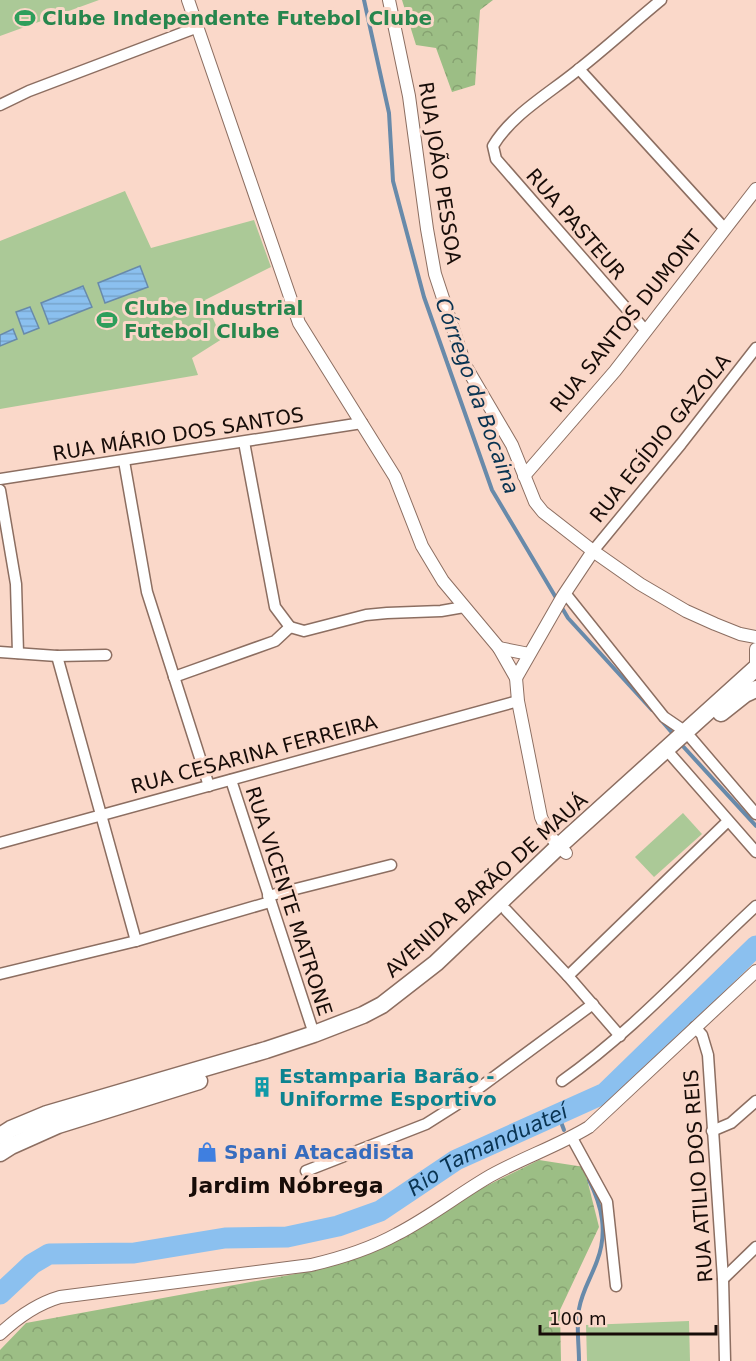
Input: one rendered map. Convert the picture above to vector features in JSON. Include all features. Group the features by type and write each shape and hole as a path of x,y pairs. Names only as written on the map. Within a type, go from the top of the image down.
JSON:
{"main road":[{"name":"AVENIDA BARÃO DE MAUÁ","path":"0,1136 10,1129 46,1114 314,1034 382,1005 436,963 671,752 756,668"},
{"name":"AVENIDA BARÃO DE MAUÁ","path":"686,737 752,690"},
{"name":"AVENIDA BARÃO DE MAUÁ","path":"0,1153 58,1125 312,1046 363,1024 417,990 442,970 506,910 562,850"}],"street":[{"path":"188,0 299,323 395,477 422,546 443,580 499,648 516,678 518,701 541,817 549,835 562,850"},
{"name":"RUA JOÃO PESSOA","path":"388,0 409,96 435,274 465,365 512,446 529,491 543,512 592,551 640,584 686,611 740,634 756,637"},
{"path":"661,0 579,69 725,229"},
{"path":"0,105 29,91 198,27"},
{"name":"RUA PASTEUR","path":"579,69 518,117 498,136 493,146 496,159 646,331"},
{"name":"RUA SANTOS DUMONT","path":"524,476 615,371 756,189"},
{"name":"RUA EGÍDIO GAZOLA","path":"592,551 681,444 756,348"},
{"name":"RUA MÁRIO DOS SANTOS","path":"0,480 362,423"},
{"path":"244,442 275,608 290,627 304,631 366,615 441,611 464,607"},
{"path":"124,461 147,592 209,786"},
{"path":"0,490 16,584 18,653"},
{"path":"516,678 592,551"},
{"path":"564,595 664,717 755,810"},
{"path":"174,677 275,641 290,627"},
{"path":"499,648 529,654"},
{"path":"756,649 756,668"},
{"path":"0,652 57,656 106,656"},
{"path":"57,656 136,941"},
{"name":"RUA CESARINA FERREIRA","path":"0,843 518,701"},
{"path":"671,752 756,852"},
{"name":"RUA VICENTE MATRONE","path":"231,780 314,1034"},
{"path":"568,976 728,821"},
{"path":"0,975 136,941 269,899 392,865"},
{"path":"562,1081 595,1058 620,1036 756,906"},
{"path":"506,910 620,1036"},
{"path":"0,1334 29,1310 60,1297 311,1265 373,1246 398,1234 493,1174 572,1138 603,1115 756,971"},
{"path":"306,1171 426,1124 456,1105 593,1004"},
{"name":"RUA ATILIO DOS REIS","path":"695,1027 702,1035 708,1055 723,1279 725,1361"},
{"path":"712,1131 731,1123 756,1101"},
{"path":"572,1138 607,1202 616,1286"},
{"path":"723,1279 756,1247"}],"green space":[{"name":"Clube Independente Futebol Clube","path":"0,0 99,0 0,36"},
{"path":"402,0 493,0 480,10 475,85 452,92 436,48 416,45"},
{"name":"Clube Industrial Futebol Clube","path":"125,191 151,248 254,220 271,267 205,300 222,339 192,358 198,375 0,409 0,241"},
{"path":"683,813 702,834 654,877 635,857"},
{"path":"539,1160 584,1167 599,1227 560,1310 561,1361 0,1361 0,1350 26,1323 317,1270"},
{"path":"689,1321 690,1361 587,1361 586,1325"}],"water":[{"path":"140,266 148,287 105,303 98,283"},
{"path":"83,286 92,307 49,324 41,303"},
{"path":"30,307 39,328 24,334 16,312"},
{"path":"13,329 17,339 0,346 0,335"}],"waterway":[{"name":"Córrego da Bocaina","path":"364,0 389,113 393,181 424,297 492,490 568,618 652,710"},
{"name":"Córrego da Bocaina","path":"661,720 674,735"},
{"name":"Córrego da Bocaina","path":"680,743 756,826"},
{"name":"Rio Tamanduateí","path":"0,1294 32,1264 49,1254 134,1253 225,1238 287,1237 338,1226 380,1211 456,1160 605,1093 756,946"},
{"path":"558,1114 564,1130"},
{"path":"579,1361 580,1302 597,1261 603,1229 600,1209 589,1180"}],"place":[{"name":"Clube Independente Futebol Clube","path":"25,18"},
{"name":"Clube Industrial Futebol Clube","path":"107,320"},
{"name":"Estamparia Barão - Uniforme Esportivo","path":"262,1087"},
{"name":"Spani Atacadista","path":"207,1152"}],"district":[{"name":"Jardim Nóbrega","path":"287,1185"}]}
